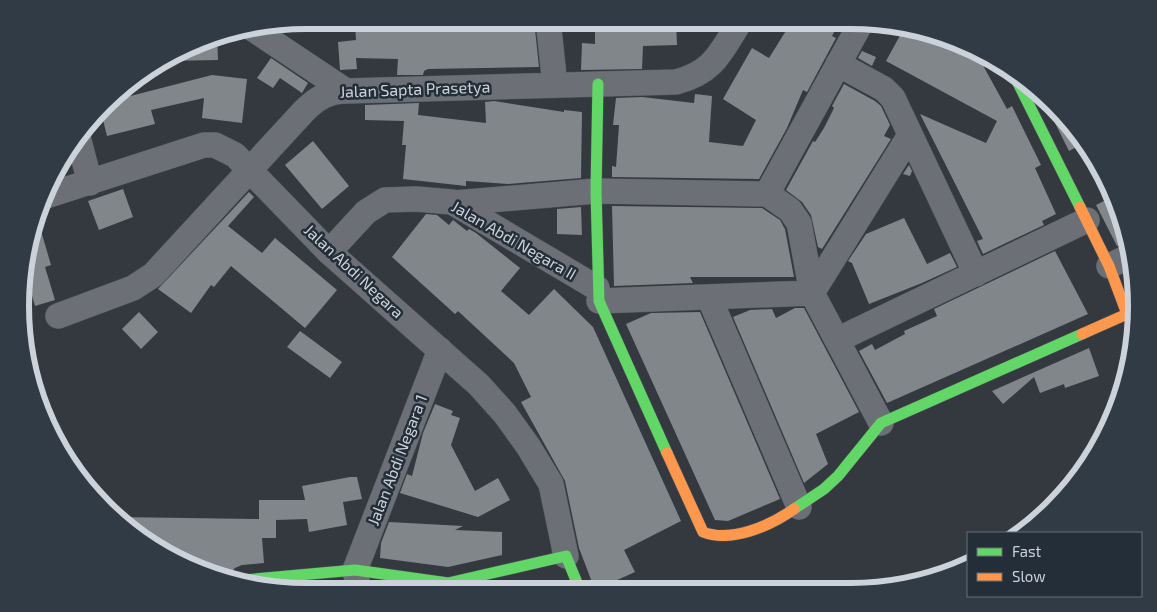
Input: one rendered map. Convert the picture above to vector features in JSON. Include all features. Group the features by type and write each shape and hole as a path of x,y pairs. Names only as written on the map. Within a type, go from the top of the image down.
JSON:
{"street":[{"path":"549,29 555,85"},
{"name":"Jalan Sapta Prasetya","path":"58,316 133,288 153,275 214,207 252,170 312,104 330,93 676,82 693,77 711,66 735,29"},
{"path":"767,194 858,29"},
{"path":"259,33 346,91"},
{"path":"838,64 884,89 893,98 976,274"},
{"path":"598,84 596,191 598,294 703,532 716,537 746,532 799,507 838,476 881,423 1127,314 1118,262 1087,220 1019,85"},
{"path":"812,293 910,135"},
{"path":"80,145 90,183"},
{"name":"Jalan Abdi Negara","path":"52,194 204,145 215,145 226,149 252,170 329,252 479,385 505,414 528,446 550,484 566,556"},
{"path":"455,203 596,191 767,194 790,210 800,223 812,293 881,423"},
{"name":"Jalan Abdi Negara II","path":"329,252 366,212 385,200 416,199 455,203 598,294"},
{"path":"836,340 1087,220"},
{"path":"598,294 708,297 812,293"},
{"path":"708,297 799,507"},
{"name":"Jalan Abdi Negara 1","path":"357,580 440,350"},
{"path":"464,583 566,556 577,583"},
{"path":"264,580 357,580 396,583"}],"building":[{"path":"355,29 535,29 539,67 428,69 424,71 423,75 397,75 398,59 356,58 357,69 340,70 338,42 356,40"},
{"path":"595,29 676,29 677,45 643,46 642,69 581,70 582,43 595,44"},
{"path":"787,29 836,29 832,36 836,38 807,92 803,90 787,128 759,179 612,177 612,166 616,167 619,125 613,125 616,98 642,97 694,103 695,94 712,96 709,142 743,146 756,120 723,99 752,48 769,58"},
{"path":"901,33 940,43 980,61 1007,109 1012,106 1041,165 1035,168 1056,214 1042,221 1044,225 983,254 977,241 983,239 920,114 986,143 997,121 886,61"},
{"path":"217,43 218,60 176,61"},
{"path":"862,51 876,57 872,66 858,58"},
{"path":"271,58 308,83 302,93 280,78 273,88 257,78"},
{"path":"212,75 247,79 242,123 202,118 204,98 151,110 155,124 107,136 103,118 123,98"},
{"path":"844,84 881,106 890,125 884,136 891,139 822,249 818,247 811,215 802,202 786,190 813,141 815,142 824,128 834,108 832,106"},
{"path":"494,101 564,112 564,110 582,112 581,178 508,184 466,181 466,186 403,179 406,145 402,145 404,121 365,120 365,105 419,103 418,115 486,123 485,102"},
{"path":"1050,114 1078,146 1069,151"},
{"path":"313,141 349,186 322,209 285,165"},
{"path":"909,165 912,171 910,176 903,174"},
{"path":"123,189 133,217 99,230 88,201"},
{"path":"249,192 254,197 228,226 262,253 275,238 337,290 305,328 231,266 214,287 211,285 191,313 158,289"},
{"path":"1107,200 1121,245 1117,246 1096,205"},
{"path":"612,206 762,208 780,220 785,229 794,277 690,277 693,283 614,286"},
{"path":"581,207 582,235 557,234 557,209"},
{"path":"426,214 437,215 449,225 453,220 467,231 469,229 476,233 520,268 501,291 529,315 554,289 593,327 681,521 624,550 635,572 611,583 592,583 579,548 565,481 521,402 531,397 514,363 458,311 455,314 392,257"},
{"path":"904,218 927,264 950,253 957,267 869,304 852,263 848,261 866,234"},
{"path":"40,227 51,265 45,267 55,300 35,306 29,286"},
{"path":"1055,251 1088,314 887,403 859,351 872,344 875,350 905,334 904,331 937,316 934,309"},
{"path":"795,308 804,308 859,412 816,434 828,464 804,483 733,317 750,310 772,309 776,318"},
{"path":"139,312 158,332 141,349 122,329"},
{"path":"700,312 780,499 728,521 715,520 626,324 651,313"},
{"path":"300,331 342,362 330,378 287,347"},
{"path":"1089,348 1099,376 1065,388 1064,384 1040,393 1034,377 1003,404 992,391"},
{"path":"435,404 453,411 451,415 460,418 451,445 475,491 498,478 510,500 478,517 400,493 407,474 412,476 423,433"},
{"path":"357,477 362,499 343,502 347,525 309,532 307,519 276,520 276,538 262,538 264,563 242,565 235,568 231,573 183,555 152,537 127,517 259,519 259,500 305,500 302,486"},
{"path":"389,522 463,526 455,530 502,532 502,555 448,567 380,558 381,543"}],"traffic: fast":[{"path":"598,84 596,191 599,301 667,453"},
{"path":"1019,85 1080,207"},
{"path":"794,509 824,489 838,476 881,423 1082,334"},
{"path":"448,583 566,556 577,583"},
{"path":"257,579 355,570 448,583"}],"traffic: slow":[{"path":"1080,207 1109,266 1127,314 1082,334"},
{"path":"667,453 703,532 714,535 726,535 750,531 762,527 794,509"}]}
